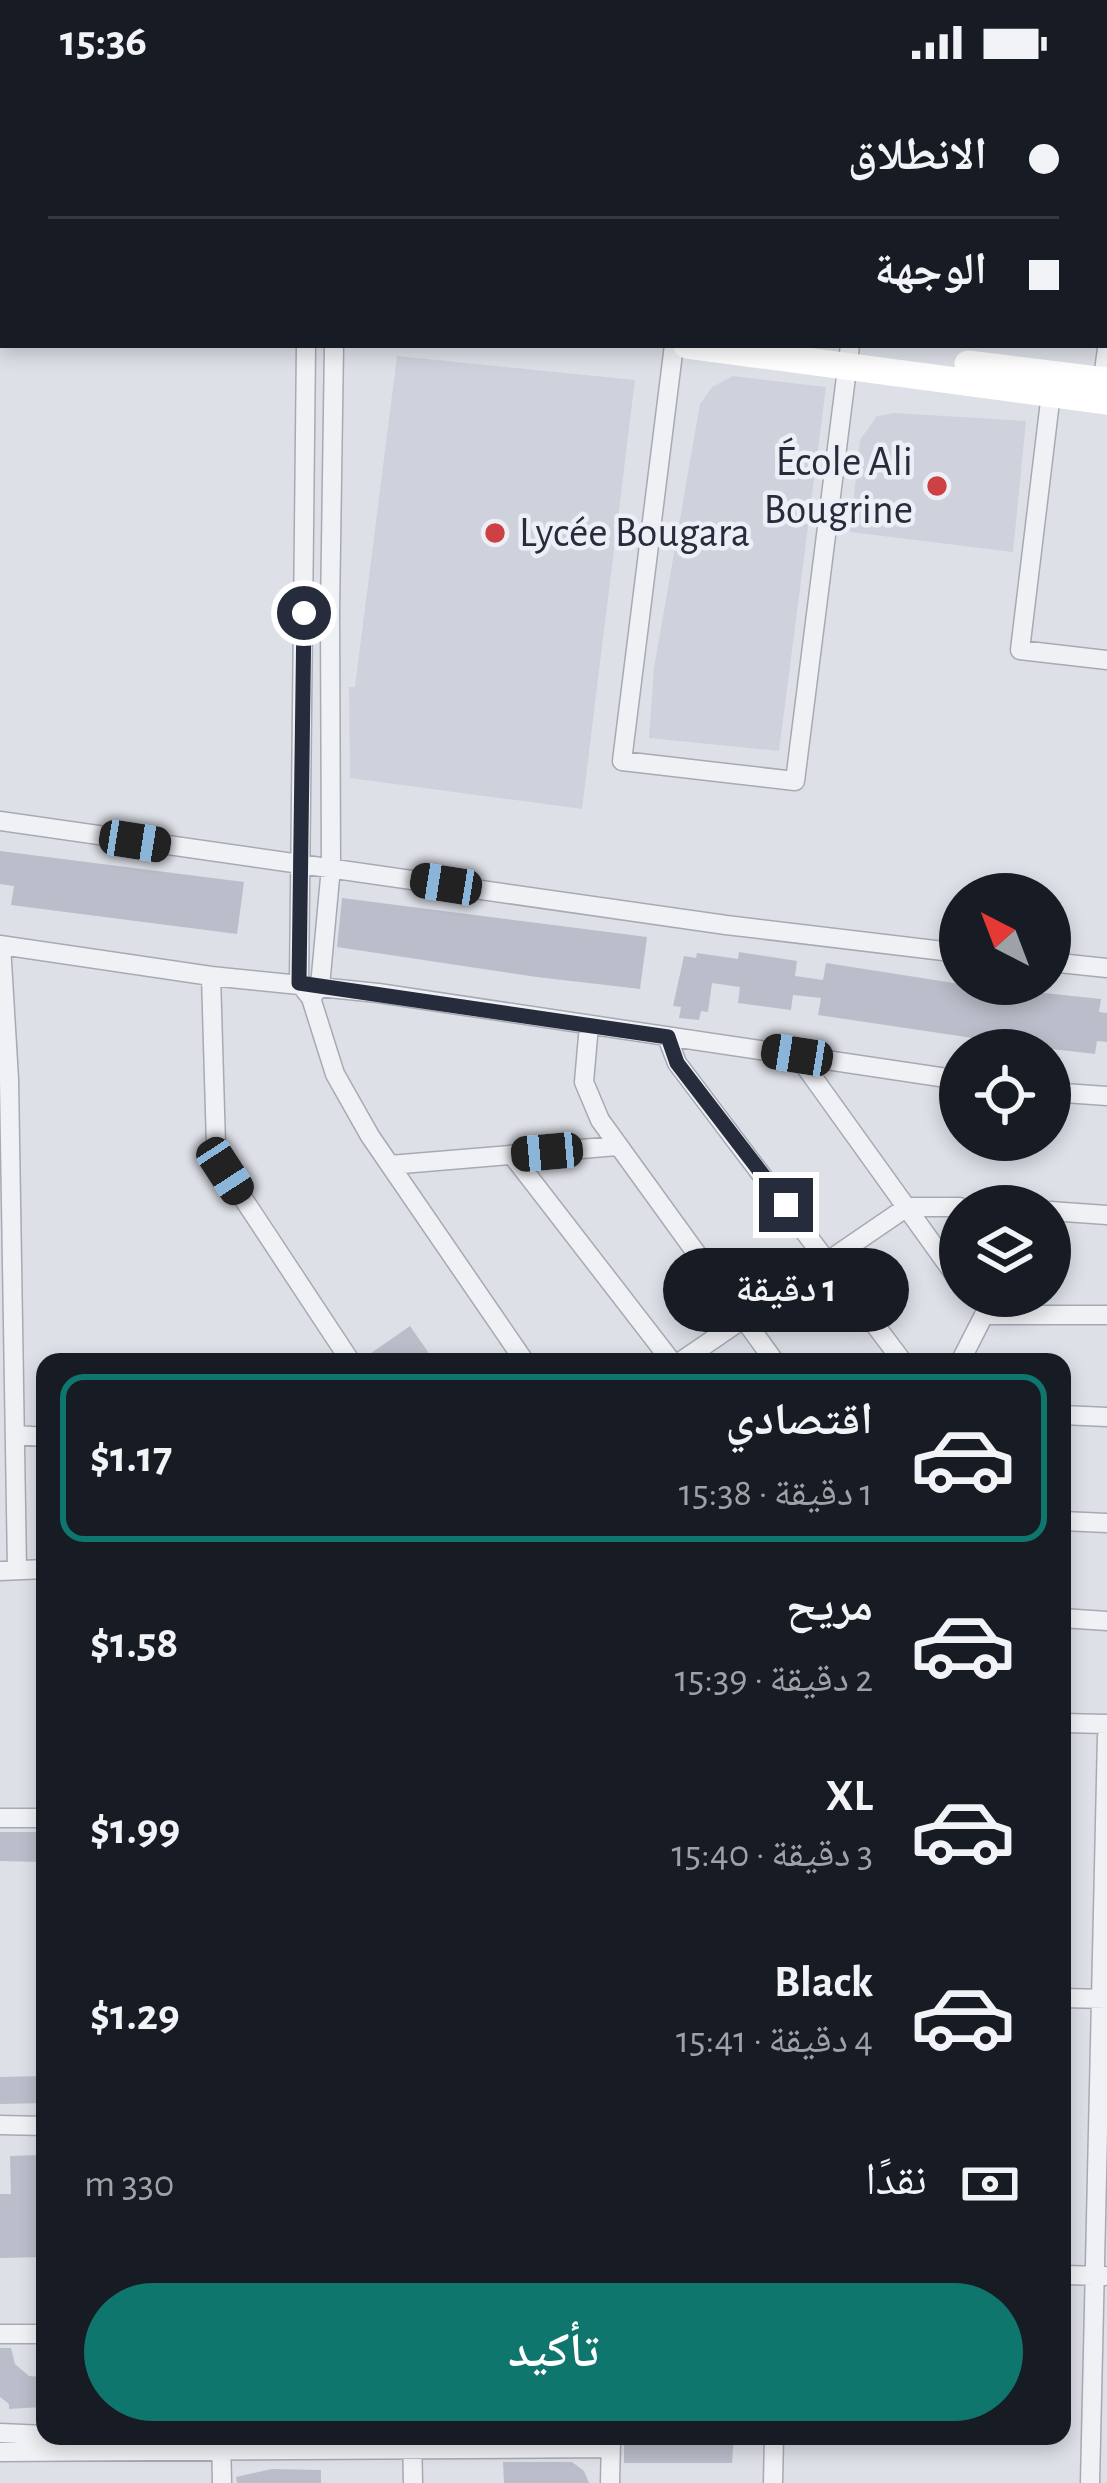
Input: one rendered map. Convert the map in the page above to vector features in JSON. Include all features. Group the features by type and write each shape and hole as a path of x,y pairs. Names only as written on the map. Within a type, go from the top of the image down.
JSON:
{"main road":[{"path":"748,348 983,355 1104,391"},
{"path":"849,353 1052,393 1104,391"}],"street":[{"path":"306,348 301,865 310,989 335,1074 390,1166 519,1353"},
{"path":"310,989 332,867 334,348"},
{"path":"674,348 622,760 795,781 849,353"},
{"path":"1104,391 1107,349"},
{"path":"1052,393 1020,650 1107,661"},
{"path":"0,821 939,951"},
{"path":"9,1570 17,1435 10,1079 0,945 939,1077"},
{"path":"1071,964 1107,968"},
{"path":"212,976 216,1145 225,1171 345,1353"},
{"path":"589,1025 584,1082 600,1120 769,1353"},
{"path":"668,1037 677,1063 896,1353"},
{"path":"797,1055 939,1252"},
{"path":"1071,1093 1107,1096"},
{"path":"390,1166 617,1146"},
{"path":"512,1155 669,1353"},
{"path":"690,1353 908,1208 939,1207"},
{"path":"1071,1212 1107,1215"},
{"path":"1071,1316 1107,1316"},
{"path":"965,1353 983,1317"},
{"path":"1071,1415 1107,1417"},
{"path":"17,1435 36,1436"},
{"path":"1071,1521 1107,1522"},
{"path":"1071,1619 1107,1621"},
{"path":"1071,1724 1107,1724"},
{"path":"1090,2483 1101,2276 1107,1736"},
{"path":"0,1817 36,1818"},
{"path":"1071,1998 1104,1999"},
{"path":"0,2126 36,2126"},
{"path":"0,2334 36,2334"},
{"path":"0,2433 36,2434"},
{"path":"0,2452 57,2445"},
{"path":"221,2445 222,2483"},
{"path":"240,2445 365,2445"},
{"path":"412,2445 413,2483"},
{"path":"481,2445 540,2445"},
{"path":"610,2445 610,2483"},
{"path":"773,2483 774,2445"}],"shaded area":[{"name":"Lycée Bougara","path":"397,356 635,380 582,809 350,778 349,687 355,687"},
{"path":"733,376 826,387 779,751 649,738 654,668 700,404 712,387"},
{"name":"École Ali Bougrine","path":"895,413 1026,421 1013,552 850,532 860,440 877,416"}],"building":[{"path":"0,851 244,882 237,934 11,905 14,886 0,884"},
{"path":"342,898 647,937 640,989 337,947"},
{"path":"739,952 797,961 795,976 823,980 826,963 939,981 939,1005 1071,1005 1071,996 1101,999 1099,1012 1107,1013 1107,1042 1097,1041 1095,1054 1071,1051 1071,1029 939,1029 939,1033 818,1015 821,998 793,995 791,1010 738,1003 740,987 712,983 708,1012 701,1011 699,1020 679,1018 681,1007 673,1006 684,956 696,958 697,953 738,959"},
{"path":"410,1326 429,1353 371,1353"},
{"path":"0,1832 36,1832 36,1862 0,1861"},
{"path":"36,2076 36,2103 0,2104 0,2077"},
{"path":"36,2155 36,2257 0,2258 0,2194 11,2194 10,2156"},
{"path":"0,2348 11,2348 15,2364 36,2377 36,2407 9,2409 0,2397"},
{"path":"624,2445 733,2445 732,2463 624,2463"},
{"path":"503,2462 572,2462 584,2471 589,2483 504,2483"},
{"path":"272,2469 321,2470 321,2483 237,2483 236,2477"}],"place":[{"name":"École Ali Bougrine","path":"937,486"},
{"name":"Lycée Bougara","path":"495,533"}],"route":[{"path":"304,613 299,983 668,1037 677,1063 786,1205"}]}
